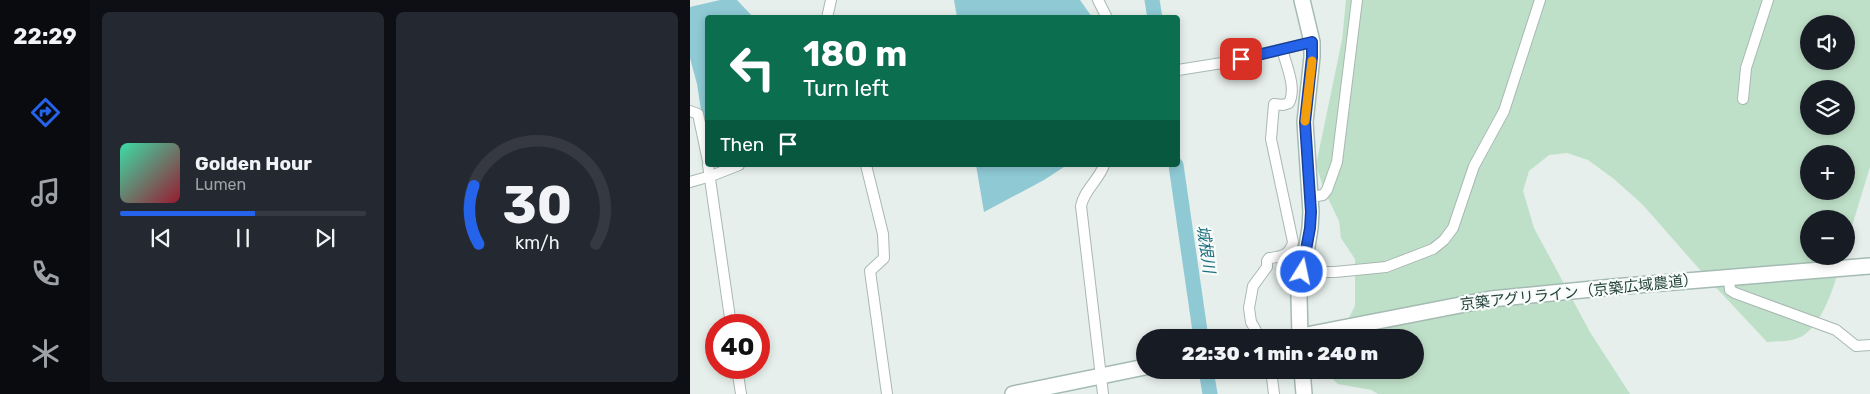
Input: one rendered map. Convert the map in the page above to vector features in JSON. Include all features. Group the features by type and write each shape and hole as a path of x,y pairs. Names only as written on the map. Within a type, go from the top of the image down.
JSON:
{"street":[{"path":"828,15 831,0"},
{"path":"1098,0 1106,15"},
{"path":"1297,329 1302,272 1310,228 1311,197 1305,122 1312,42 1302,0"},
{"path":"1311,197 1323,195 1327,190 1337,162 1357,0"},
{"path":"1302,272 1335,272 1386,267 1433,249 1444,240 1453,228 1474,166 1504,111 1540,0"},
{"path":"1744,99 1746,68 1768,0"},
{"path":"1180,70 1222,63 1312,42"},
{"path":"1255,329 1251,322 1248,308 1254,286 1267,267 1266,261 1269,258 1286,254 1292,249 1294,242 1271,139 1274,104 1283,105 1289,103 1292,97 1292,87 1282,49"},
{"path":"690,110 698,114 705,147"},
{"path":"709,167 730,314"},
{"path":"690,182 733,167"},
{"path":"866,167 882,234 884,258 870,271 887,394"},
{"path":"1103,167 1097,179 1085,194 1081,206 1104,394"},
{"name":"京築アグリライン（京築広域農道）","path":"1338,329 1491,299 1870,266"},
{"path":"1729,278 1730,290 1735,294 1754,299 1836,330 1856,346 1870,345"},
{"path":"1013,394 1136,369"},
{"path":"739,379 741,394"},
{"path":"1272,379 1274,394"},
{"path":"1303,379 1304,394"}],"green space":[{"path":"1346,0 1870,0 1870,167 1855,216 1855,210 1800,210 1800,265 1840,265 1824,310 1811,329 1804,335 1786,341 1767,342 1643,205 1614,179 1588,160 1567,153 1549,155 1529,171 1523,191 1534,228 1590,332 1630,394 1378,394 1371,390 1338,384 1333,379 1424,379 1424,329 1343,329 1355,306 1355,259 1341,238 1339,221 1324,190 1316,165 1342,40"}],"water":[{"path":"720,0 737,0 751,15 705,15 705,133 697,84 690,58 690,7"},
{"path":"954,0 1080,0 1091,15 957,15"},
{"path":"976,167 1064,167 1044,180 984,212"}],"waterway":[{"name":"城根川","path":"1152,0 1154,15"},
{"name":"城根川","path":"1176,167 1200,329"},
{"name":"城根川","path":"1208,379 1210,394"}],"slow traffic":[{"path":"1305,121 1312,61"}],"route":[{"path":"1241,59 1312,42 1305,122 1311,212 1302,272"}]}
